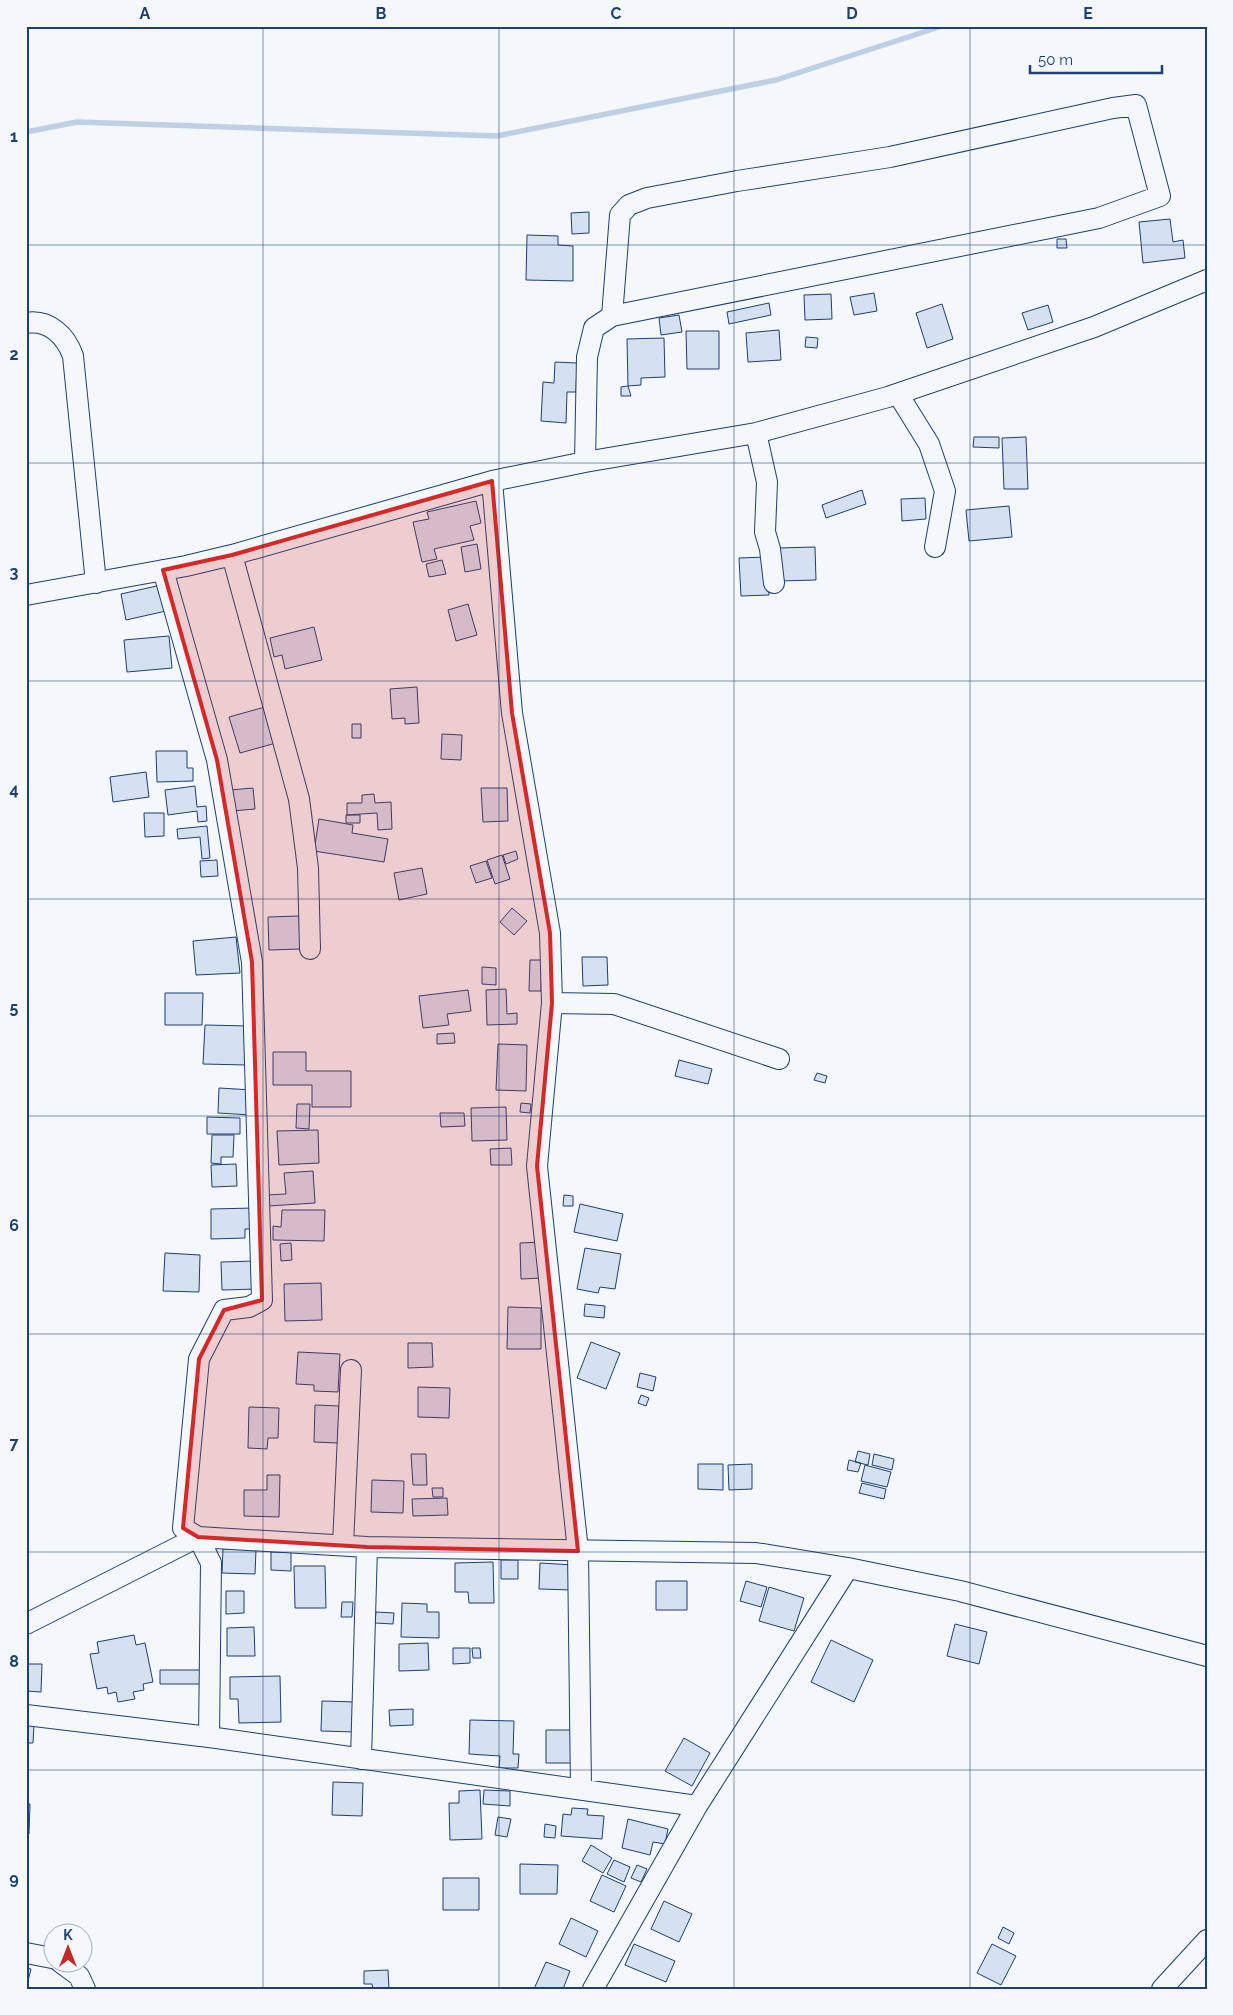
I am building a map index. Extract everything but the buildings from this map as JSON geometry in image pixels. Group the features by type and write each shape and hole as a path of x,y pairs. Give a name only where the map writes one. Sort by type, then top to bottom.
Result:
{"street":[{"path":"585,462 587,357 594,328 612,316 1099,218 1160,196 1136,106 1103,110 890,157 647,198 630,205 620,215 612,316"},
{"path":"26,595 232,556 492,481 585,462 756,433 898,394 1094,327 1207,280"},
{"path":"26,323 42,324 56,331 64,338 73,356 96,583"},
{"path":"898,394 929,444 945,491 935,548"},
{"path":"756,433 767,482 765,532 770,549 774,583"},
{"path":"492,481 512,713 550,933 552,1003 537,1166 578,1551 581,1789"},
{"path":"232,556 299,799 308,868 310,949"},
{"path":"163,570 217,760 252,962 262,1300 249,1306 224,1310 199,1359 184,1528 198,1538 212,1563 209,1737"},
{"path":"552,1003 614,1004 779,1059"},
{"path":"343,1545 351,1370"},
{"path":"26,1624 198,1538 367,1547 756,1553 848,1568 960,1592 1207,1656"},
{"path":"361,1759 367,1547"},
{"path":"593,1989 697,1806 848,1568"},
{"path":"26,1715 209,1737 697,1806"},
{"path":"1162,1989 1207,1940"},
{"path":"26,1953 42,1956"},
{"path":"74,1972 79,1976 85,1989"}],"highlighted area":[{"path":"492,481 512,713 550,933 552,1003 537,1166 578,1551 367,1547 198,1537 183,1528 199,1359 224,1310 262,1300 262,1250 252,962 217,760 163,570 232,555"}],"waterway":[{"path":"26,132 77,122 497,136 776,80 942,26"}]}
